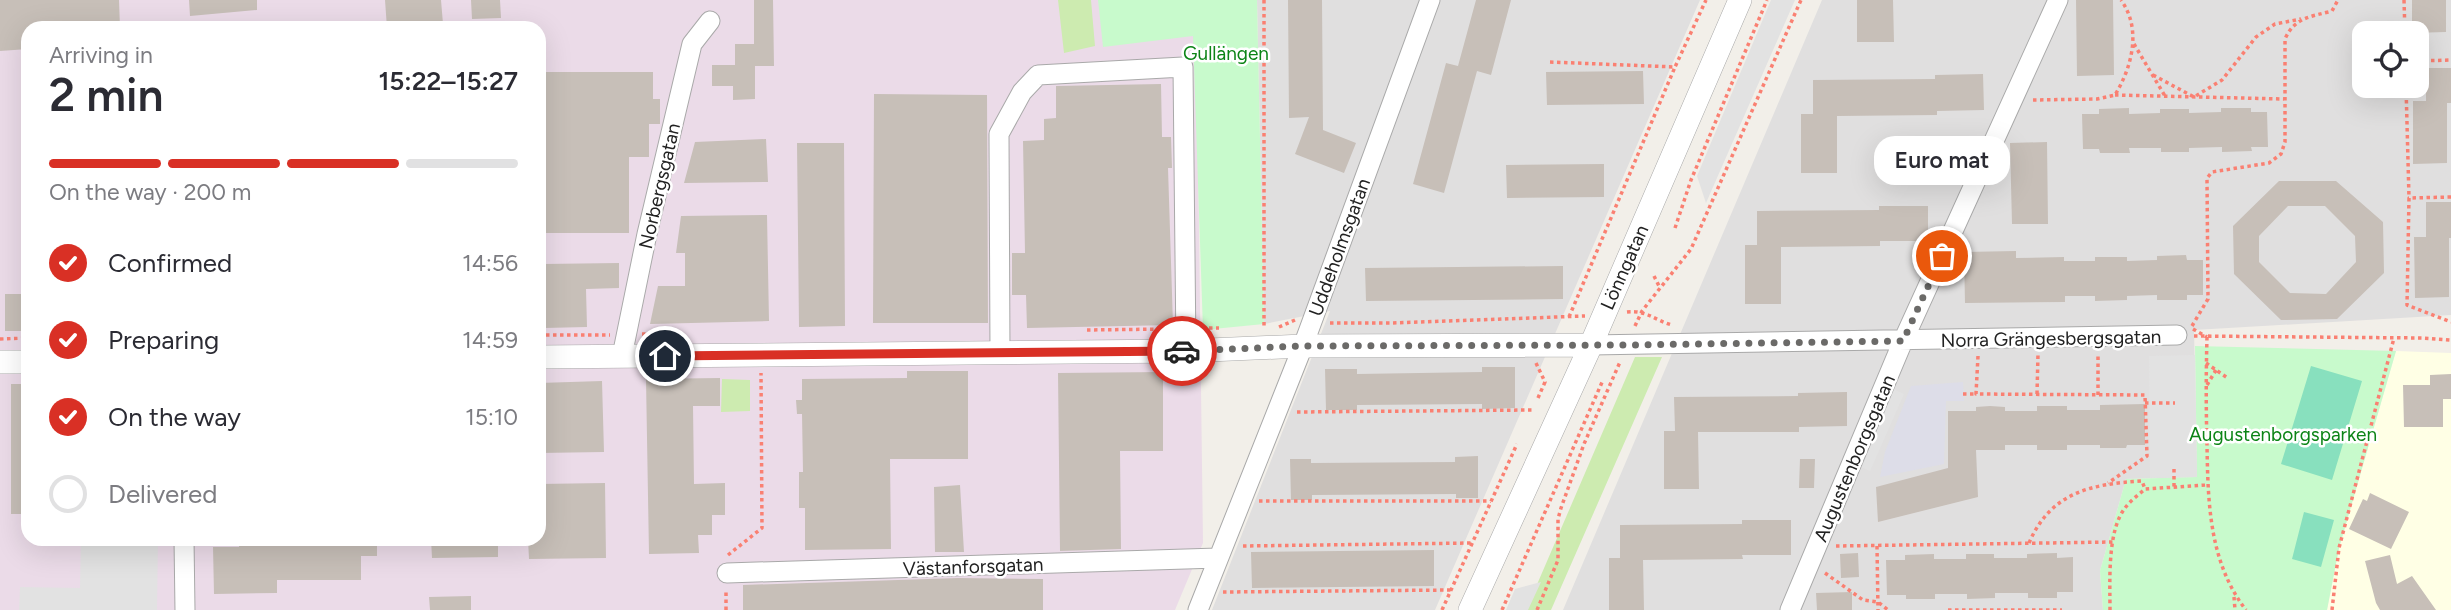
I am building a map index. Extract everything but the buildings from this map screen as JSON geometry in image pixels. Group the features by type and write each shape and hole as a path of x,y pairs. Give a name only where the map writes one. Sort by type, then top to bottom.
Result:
{"street":[{"name":"Uddeholmsgatan","path":"1198,610 1313,320 1430,0"},
{"name":"Lönngatan","path":"1470,610 1591,345 1602,314 1740,0"},
{"name":"Augustenborgsgatan","path":"1790,610 1903,341 2058,0"},
{"name":"Norbergsgatan","path":"624,345 692,44 710,21"},
{"path":"1000,353 999,134 1022,93 1038,75 1183,67 1187,340"},
{"name":"Norra Grängesbergsgatan","path":"546,356 624,345 761,355 1000,353 1187,340 1303,346 1627,345 2098,337 2184,332"},
{"path":"0,362 21,362"},
{"path":"184,546 185,610"},
{"name":"Västanforsgatan","path":"727,576 1218,558"}],"path":[{"path":"1264,0 1264,327 1280,327 1292,321 1313,320 1337,324 1391,324 1569,317 1642,311"},
{"path":"1569,317 1706,0"},
{"path":"1675,228 1691,180 1768,0"},
{"path":"1537,610 1558,560 1558,519 1584,444 1642,311 1690,249 1801,0"},
{"path":"2121,0 2127,8 2134,44 2165,96"},
{"path":"2194,97 2222,80 2256,37 2275,24 2332,11 2338,0"},
{"path":"2404,0 2405,21"},
{"path":"2184,332 2208,299 2207,178 2213,172 2269,163 2281,154 2285,142 2285,39 2291,25 2304,19"},
{"path":"2115,95 2124,80 2134,44"},
{"path":"2429,61 2451,60"},
{"path":"1550,62 1675,67"},
{"path":"2152,75 2194,97"},
{"path":"2031,100 2097,99 2115,95 2285,99"},
{"path":"2406,98 2409,198 2407,305 2451,322"},
{"path":"2409,198 2451,197"},
{"path":"1654,276 1659,286"},
{"path":"1078,330 1187,340 1223,328"},
{"path":"546,336 624,345 673,334"},
{"path":"2098,337 2098,395"},
{"path":"2246,610 2234,594 2219,561 2210,519 2207,485 2207,337 2451,340"},
{"path":"0,339 21,338"},
{"path":"2037,394 2038,338"},
{"path":"2332,610 2339,548 2393,338"},
{"path":"1976,394 1979,339"},
{"path":"726,610 728,555 762,528 761,355"},
{"path":"2206,363 2229,379"},
{"path":"2206,387 2216,370"},
{"path":"1502,610 1603,380"},
{"path":"1964,394 2145,395 2147,456 2108,483"},
{"path":"2145,403 2175,403"},
{"path":"1291,412 1532,410"},
{"path":"1442,610 1517,444"},
{"path":"2174,469 2174,487"},
{"path":"2029,543 2047,513 2082,490 2108,483 2142,481 2145,489"},
{"path":"2110,610 2110,570 2115,530 2124,509 2145,489 2207,485"},
{"path":"1257,501 1491,501"},
{"path":"1814,554 1877,545 2114,542"},
{"path":"1239,546 1472,543"},
{"path":"1877,545 1878,610"},
{"path":"1814,554 1863,600 1878,602 1888,610"},
{"path":"1221,592 1451,590"},
{"path":"2234,594 2235,610"},
{"path":"1948,610 2062,610"}],"shaded area":[{"path":"0,0 1196,0 1203,543 1175,610 0,610"},
{"path":"1257,0 1700,0 1435,610 1212,610 1330,311 1264,324"},
{"path":"1771,0 1795,0 1706,203 1697,176"},
{"path":"1822,0 2451,0 2451,315 2194,330 2197,477 2126,479 2100,571 2103,610 1563,610"},
{"path":"2396,351 2451,353 2451,610 2327,610 2339,548"},
{"path":"2195,355 2197,477 2150,478 2149,356"},
{"path":"1963,382 1964,401 1946,401 1944,464 1880,477 1885,452 1911,386"},
{"path":"1893,389 1904,394 1870,471 1859,466"},
{"path":"81,546 158,546 157,610 19,610 20,587 80,588"},
{"path":"1541,582 1528,610 1506,610 1515,589"}],"green space":[{"path":"1058,0 1091,0 1095,46 1064,53"},
{"name":"Gullängen","path":"1098,0 1257,0 1264,324 1203,330 1193,36 1103,47"},
{"name":"Augustenborgsparken","path":"2195,346 2396,351 2339,548 2327,610 2103,610 2100,571 2126,479 2197,477"},
{"path":"1635,357 1662,357 1551,610 1526,610"},
{"path":"2311,366 2362,381 2332,480 2281,464"},
{"path":"722,379 750,380 750,411 721,412"},
{"path":"2304,512 2334,520 2321,567 2292,559"}],"way so far":[{"path":"1182,351 1303,346 1903,341 1942,256"}],"place":[{"name":"Euro mat","path":"1942,256"}],"route":[{"path":"665,356 1182,351"}]}
